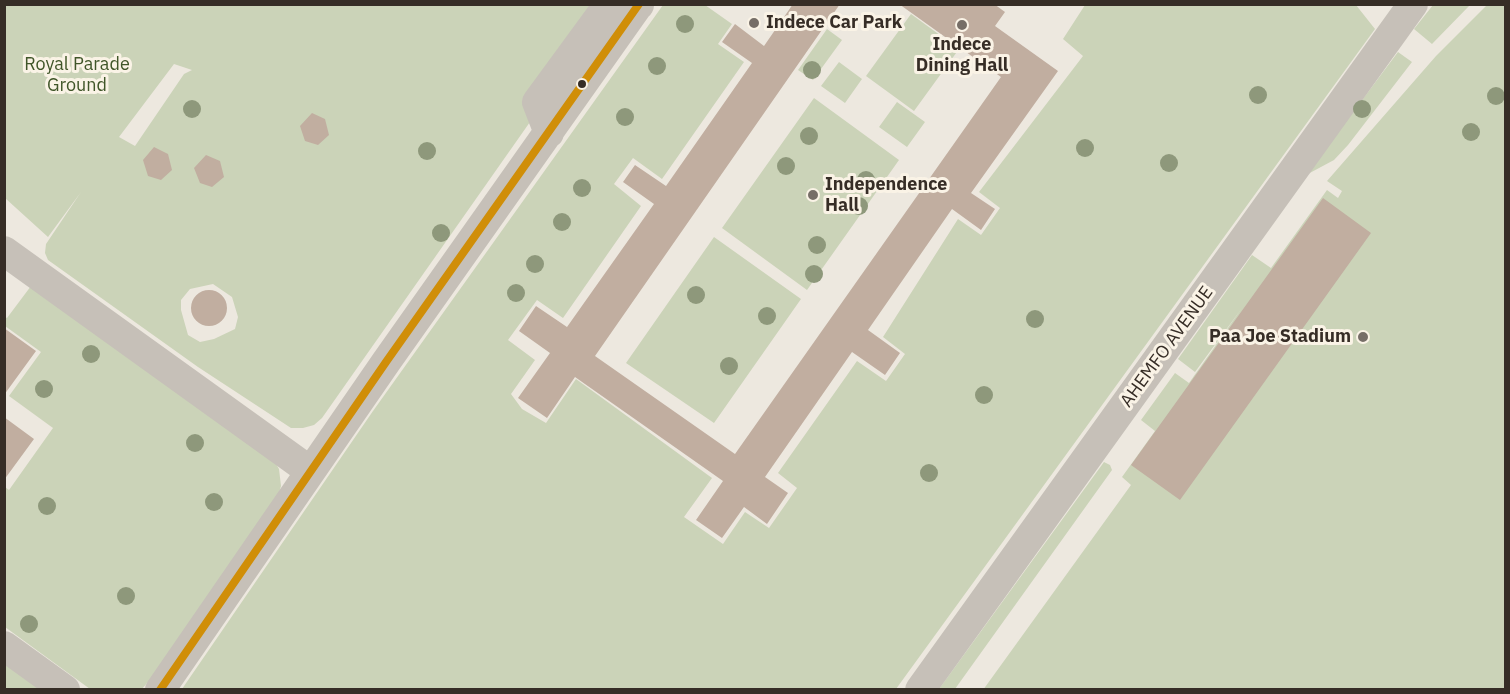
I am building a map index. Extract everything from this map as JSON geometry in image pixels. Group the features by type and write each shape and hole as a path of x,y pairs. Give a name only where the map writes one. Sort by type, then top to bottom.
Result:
{"street":[{"path":"160,690 310,471 639,4"},
{"name":"AHEMFO AVENUE","path":"920,690 1413,4"},
{"path":"4,251 310,471"},
{"path":"4,646 64,690"}],"green space":[{"name":"Royal Parade Ground","path":"4,5 603,5 563,75 322,418 314,425 291,428 198,367 48,260 45,253 46,244 81,192 48,237 5,198","holes":["174,64 192,70 184,74 135,146 119,137","213,284 232,297 238,317 235,329 214,339 200,342 188,335 181,310 181,300 190,289"]},
{"path":"663,5 705,5 732,24 718,44 744,62 662,179 633,158 614,184 641,206 563,318 537,300 508,340 535,360 511,394 522,409 546,423 576,379 712,478 684,517 723,544 745,512 769,528 797,488 778,473 857,361 886,381 905,354 883,337 958,219 981,235 1000,208 979,192 1083,56 1063,39 1085,5 1356,5 1375,29 896,689 182,689 373,411"},
{"path":"1433,5 1470,5 1432,44 1414,29"},
{"name":"Paa Joe Stadium","path":"1487,5 1505,5 1505,689 983,690 1131,485 1122,477 1155,431 1141,420 1175,373 1189,383 1242,308 1195,372 1178,359 1252,255 1271,268 1327,190 1338,198 1342,191 1327,181 1436,56"},
{"path":"911,14 959,49 914,111 866,76"},
{"path":"827,29 842,40 813,80 798,70"},
{"path":"1398,52 1412,62 1334,160 1306,175"},
{"path":"839,62 862,79 845,103 821,86"},
{"path":"814,98 899,160 807,290 722,228"},
{"path":"897,102 925,122 907,147 879,127"},
{"path":"714,237 801,299 714,423 626,363"},
{"path":"31,286 275,462 279,469 281,486 278,497 142,689 90,689 5,627 5,487 9,490 53,428 9,396 41,352 5,326 5,317 7,318"},
{"path":"1104,462 1110,465 1112,470 955,689 939,689"},
{"path":"5,659 48,689 5,689"}],"building":[{"path":"793,4 840,4 595,356 735,454 1001,77 899,4 994,4 1005,12 995,26 1058,71 971,193 995,209 981,230 952,209 868,330 900,353 885,375 852,352 765,477 788,493 767,524 744,507 722,538 696,520 723,481 575,377 547,418 518,398 550,353 519,331 536,306 567,327 654,204 623,182 635,165 666,186 752,63 722,42 735,24 764,46"},
{"path":"312,113 325,119 329,135 318,145 305,141 300,126"},
{"path":"154,147 168,154 172,170 161,180 148,176 143,160"},
{"path":"206,155 220,161 224,177 212,187 200,183 194,168"},
{"path":"1323,198 1371,233 1180,500 1131,465"},
{"path":"209,290 222,295 227,308 222,321 209,326 196,321 191,308 196,295"},
{"path":"4,328 36,351 4,395"},
{"path":"4,417 34,439 4,480"}],"transit line":[{"path":"160,690 386,362 639,4"}],"place":[{"name":"Indece Car Park","path":"754,23"},
{"name":"Indece Dining Hall","path":"962,25"},
{"name":"Independence Hall","path":"813,195"},
{"name":"Paa Joe Stadium","path":"1363,337"}]}
